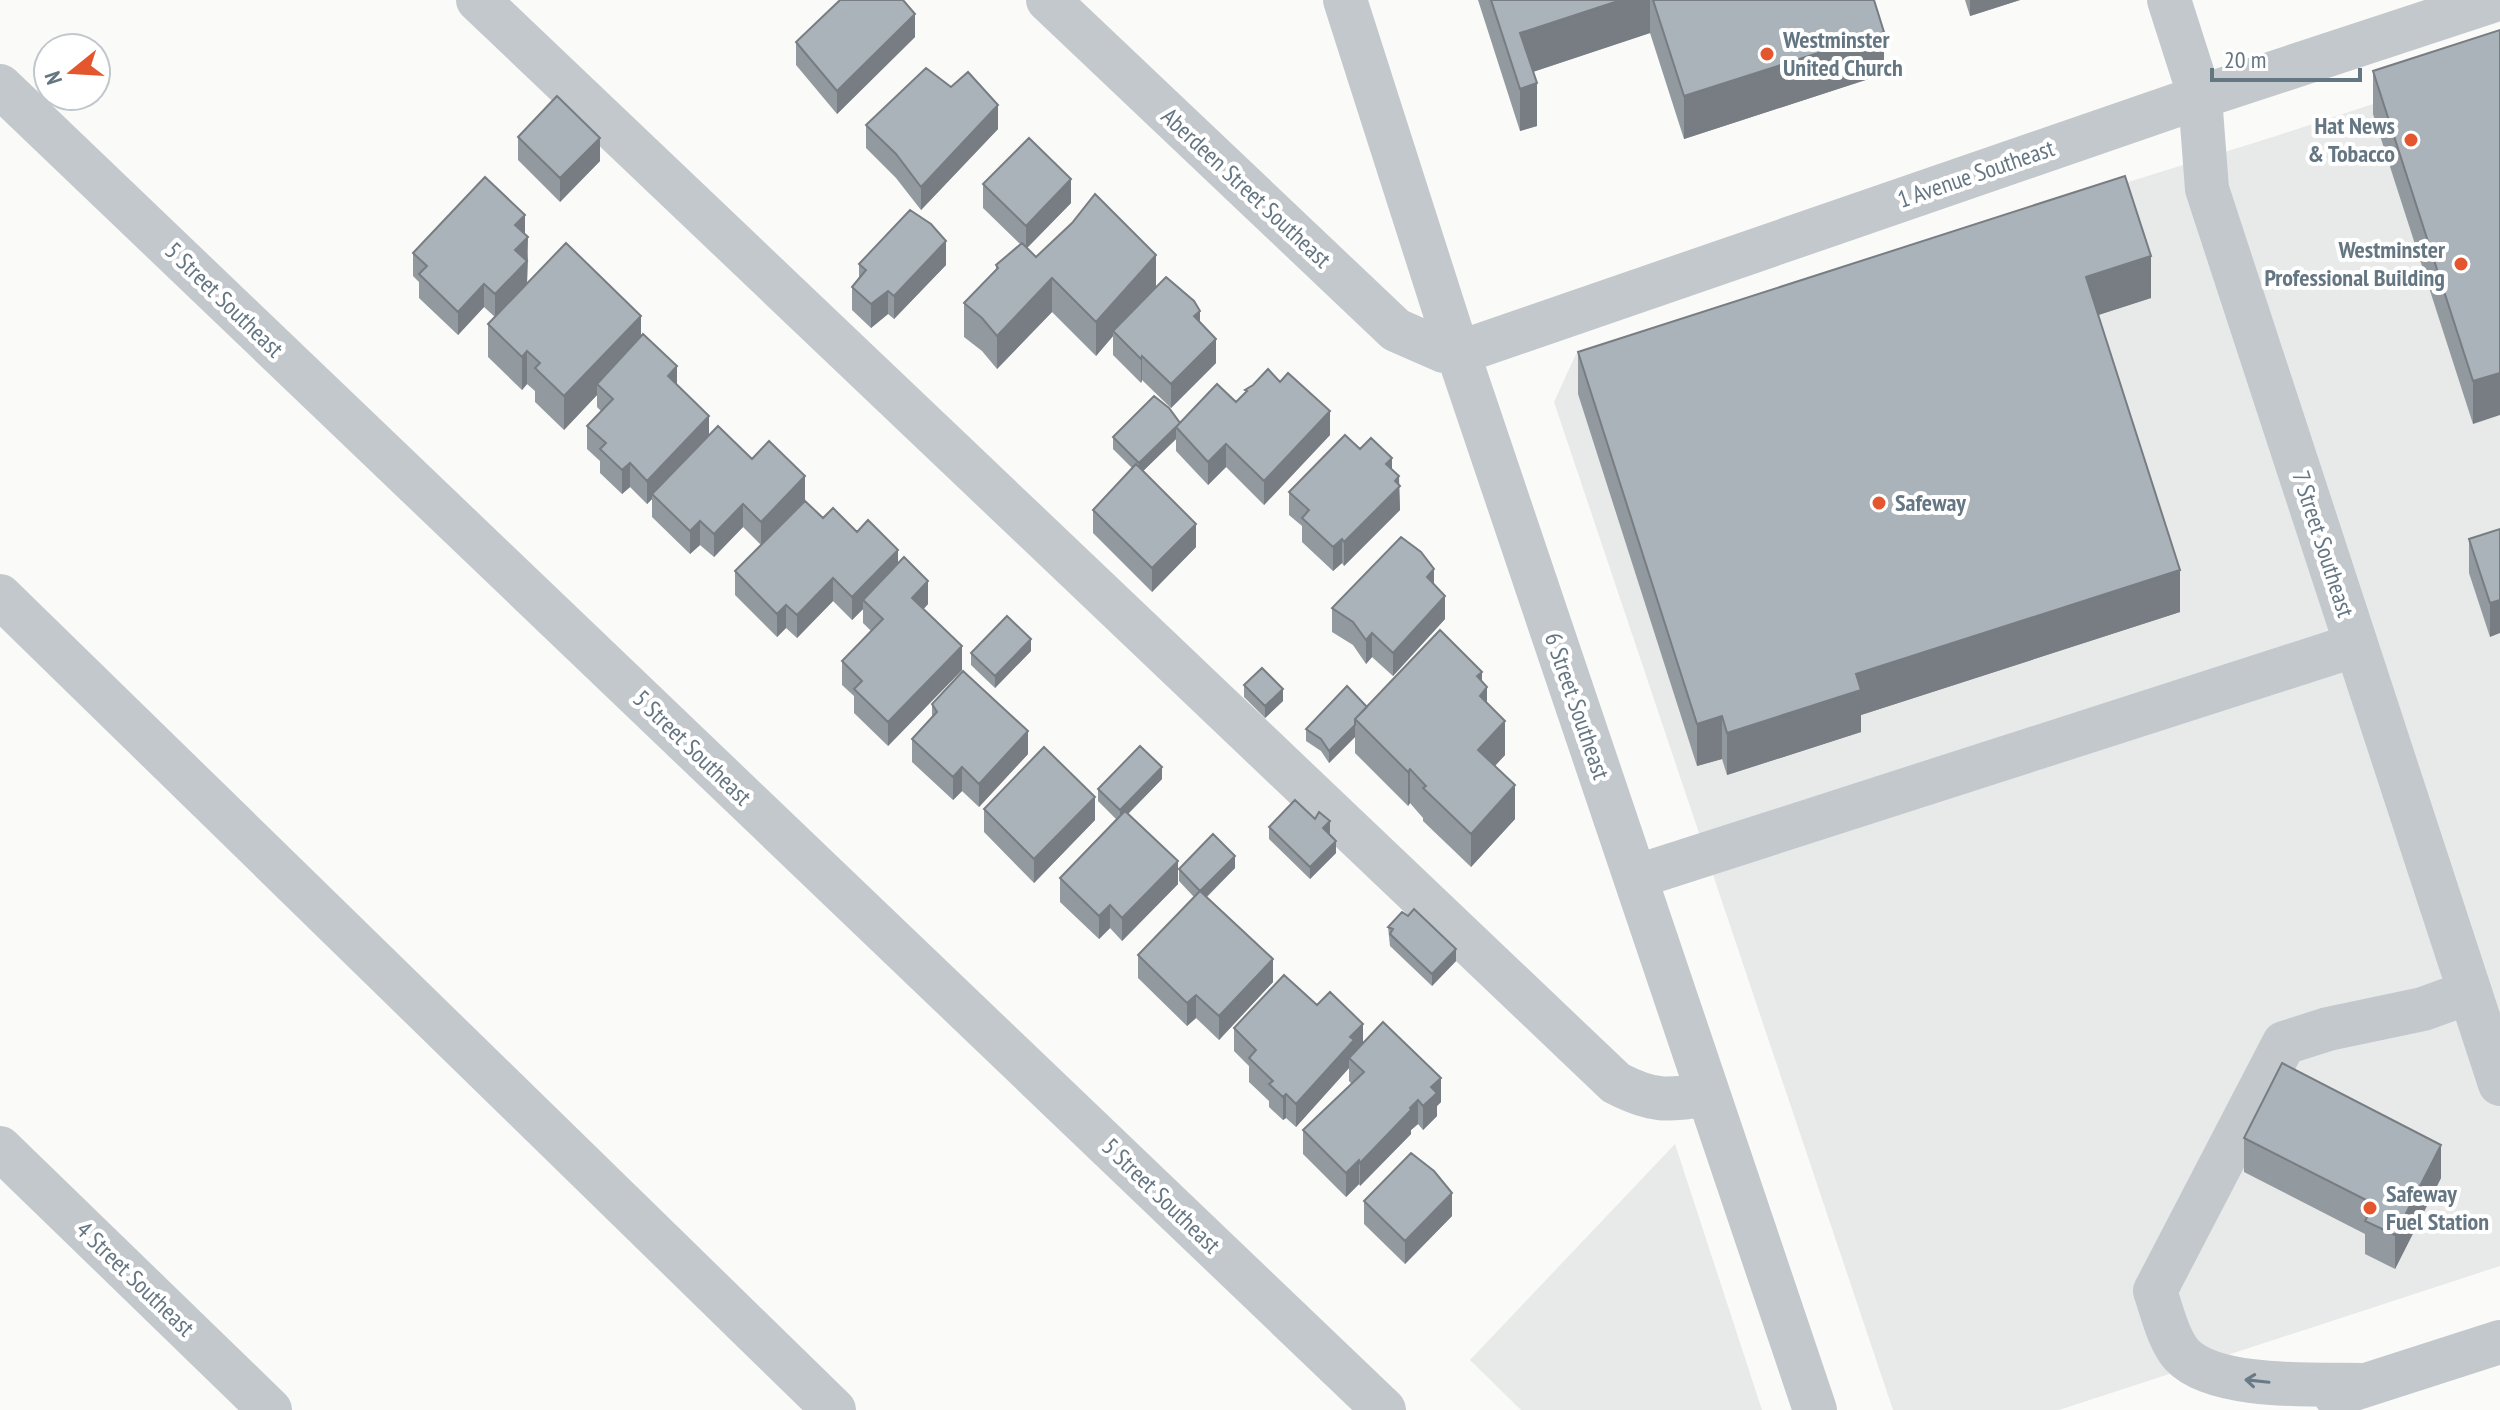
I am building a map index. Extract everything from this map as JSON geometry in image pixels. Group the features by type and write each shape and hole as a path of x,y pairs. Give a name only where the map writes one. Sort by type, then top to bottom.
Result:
{"street":[{"path":"478,0 1616,1083 1639,1095 1661,1100 1707,1094"},
{"name":"Aberdeen Street Southeast","path":"1048,0 1396,330 1444,351 1458,353"},
{"name":"6 Street Southeast","path":"1345,0 1458,353 1815,1410"},
{"name":"7 Street Southeast","path":"2169,0 2200,97 2207,189 2500,1084"},
{"name":"1 Avenue Southeast","path":"1458,353 2200,97 2495,0"},
{"name":"5 Street Southeast","path":"0,86 1384,1410"},
{"path":"0,596 834,1410"},
{"path":"1635,877 2356,645"},
{"path":"2363,1385 2252,1382 2203,1369 2182,1355 2172,1338 2155,1291 2284,1043 2328,1029 2423,1009 2470,992"},
{"name":"4 Street Southeast","path":"0,1148 270,1410"},
{"path":"2289,1410 2500,1342"}],"shaded area":[{"path":"2500,62 2500,1266 2059,1410 1893,1410 1554,402 1576,354 2276,136"},
{"path":"1675,1144 1762,1410 1521,1410 1470,1360"}],"building":[{"path":"840,0 903,0 915,14 837,91 796,42"},
{"path":"1491,0 1621,0 1520,33 1537,83 1520,89"},
{"path":"1653,0 1874,0 1884,32 1684,96"},
{"name":"Westminster Professional Building","path":"2500,30 2500,373 2473,381 2373,71"},
{"path":"926,68 951,87 968,72 998,105 921,187 896,154 866,125"},
{"path":"557,96 600,138 560,178 518,137"},
{"path":"1029,138 1071,179 1026,226 983,184"},
{"name":"Safeway","path":"2125,176 2151,256 2086,277 2180,570 1856,674 1861,690 1727,733 1722,716 1697,724 1578,352"},
{"path":"485,177 525,215 515,225 528,237 515,250 527,261 495,294 484,284 458,312 419,274 427,266 413,253"},
{"path":"1095,194 1156,255 1096,322 1052,278 997,336 964,303 998,268 996,265 1022,243 1036,257 1072,223"},
{"path":"910,210 931,224 946,241 894,296 888,291 871,304 852,287 866,270 859,264"},
{"path":"566,243 641,316 564,396 535,368 540,363 527,351 522,357 488,324"},
{"path":"1166,277 1194,301 1200,311 1194,316 1216,339 1171,384 1113,331"},
{"path":"643,334 677,366 668,376 709,416 647,481 630,463 622,470 600,449 606,443 587,426 613,399 597,384"},
{"path":"1268,369 1280,382 1288,373 1330,411 1264,481 1226,444 1208,462 1176,427 1217,384 1236,402"},
{"path":"1154,396 1169,408 1180,423 1139,463 1113,437"},
{"path":"718,426 752,459 769,441 805,476 761,522 743,504 714,534 700,521 690,531 652,494"},
{"path":"1345,435 1360,449 1371,438 1392,458 1386,464 1399,476 1395,481 1400,486 1344,542 1342,539 1333,547 1302,518 1309,510 1289,492"},
{"path":"1136,464 1196,524 1152,568 1093,510"},
{"path":"805,501 823,518 833,508 857,532 868,520 898,550 852,597 833,578 797,615 786,605 777,614 735,571"},
{"path":"2500,529 2500,600 2490,603 2469,539"},
{"path":"1401,537 1421,552 1434,569 1427,577 1445,596 1393,653 1372,633 1366,640 1353,622 1332,608"},
{"path":"904,557 928,581 912,598 962,646 888,722 854,689 862,681 842,661 883,619 863,600"},
{"path":"1007,616 1031,639 995,676 971,653"},
{"path":"1440,630 1482,672 1477,676 1487,687 1480,696 1505,721 1478,750 1515,785 1471,834 1423,788 1426,786 1410,769 1408,772 1355,719"},
{"path":"1262,668 1283,689 1265,706 1244,685"},
{"path":"963,671 1028,731 979,784 962,767 953,777 912,739 937,712 932,704"},
{"path":"1347,686 1367,707 1355,719 1355,725 1329,751 1321,739 1306,729"},
{"path":"1140,746 1162,767 1120,810 1098,789"},
{"path":"1044,747 1095,797 1034,859 984,809"},
{"path":"1295,800 1315,819 1319,812 1330,821 1323,828 1336,841 1310,867 1269,827"},
{"path":"1125,811 1178,861 1122,918 1110,905 1099,916 1060,878"},
{"path":"1213,834 1235,856 1200,891 1179,869"},
{"path":"1200,891 1273,959 1219,1016 1196,995 1187,1003 1138,955"},
{"path":"1414,909 1456,949 1432,974 1390,934 1393,929 1388,927 1402,912 1408,916"},
{"path":"1284,975 1317,1005 1330,992 1363,1024 1350,1037 1354,1040 1296,1104 1269,1084 1273,1081 1249,1058 1256,1050 1234,1028"},
{"path":"1383,1022 1441,1078 1431,1087 1437,1093 1423,1106 1418,1100 1360,1163 1359,1160 1346,1173 1303,1130 1364,1072 1349,1058"},
{"name":"Safeway Fuel Station","path":"2282,1063 2441,1145 2395,1235 2365,1221 2374,1204 2244,1138"},
{"path":"1411,1153 1434,1171 1452,1193 1405,1241 1364,1201"}],"place":[{"name":"Westminster United Church","path":"1767,54"},
{"name":"Hat News & Tobacco","path":"2411,140"},
{"name":"Westminster Professional Building","path":"2461,264"},
{"name":"Safeway","path":"1879,503"},
{"name":"Safeway Fuel Station","path":"2370,1208"}]}
